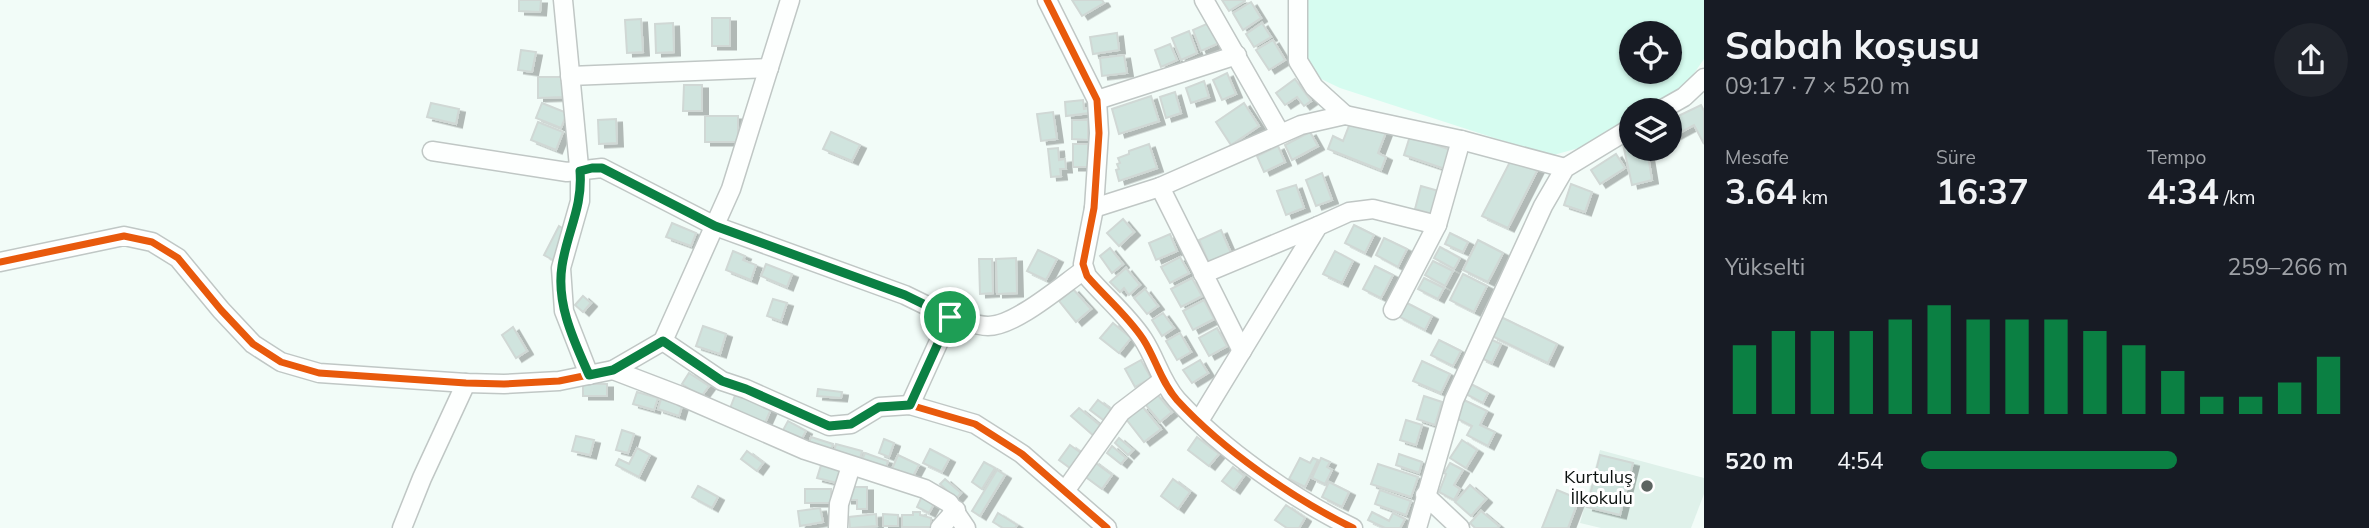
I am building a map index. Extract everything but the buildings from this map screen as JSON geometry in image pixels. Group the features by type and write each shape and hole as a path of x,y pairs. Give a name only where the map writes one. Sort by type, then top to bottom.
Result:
{"street":[{"path":"563,0 580,171 580,201 561,268 564,311 589,375"},
{"path":"0,262 124,236 145,240 166,248 178,258 253,344 281,362 318,373 504,384 559,381 613,370 663,341 731,189 790,0"},
{"path":"1047,0 1097,100 1100,133 1094,208 1084,256 1084,270 1139,334 1178,401 1223,443 1286,490 1353,528"},
{"path":"1204,0 1280,133"},
{"path":"1298,0 1298,61 1314,87 1345,115"},
{"path":"1097,100 1237,55"},
{"path":"570,76 769,68"},
{"path":"1682,98 1702,84"},
{"path":"1094,208 1160,187 1301,125 1345,115 1564,168"},
{"path":"1416,528 1454,400 1543,206 1564,168 1619,135"},
{"path":"1392,310 1437,225 1461,141"},
{"path":"432,150 567,172 602,168 715,226 905,295 950,317 979,325 1006,323 1084,270"},
{"path":"1160,187 1242,351"},
{"path":"1203,274 1349,212 1373,209 1437,225"},
{"path":"1199,421 1318,226"},
{"path":"910,405 950,317"},
{"path":"663,341 722,381 829,426 851,424 879,407 910,405 975,424 1022,454 1107,528"},
{"path":"613,370 806,450 925,489 949,503 966,528"},
{"path":"1065,491 1121,412 1164,380"},
{"path":"402,528 466,383"},
{"path":"838,528 841,493 851,466"},
{"path":"1425,495 1460,528"},
{"path":"940,528 956,510"}],"shaded area":[{"name":"Kurtuluş İlkokulu","path":"1600,450 1704,478 1704,494 1691,528 1601,528 1580,523"}],"green space":[{"path":"1307,0 1704,0 1704,59 1683,89 1671,98 1619,98 1619,129 1586,146 1550,156 1340,88 1317,77 1307,59"}],"cycle path":[{"path":"1047,0 1097,100 1099,133 1094,208 1083,264 1087,276 1137,331 1171,393 1195,419 1259,472 1353,528"},
{"path":"0,262 124,236 152,242 178,258 253,344 281,362 319,373 466,383 559,381 613,370 663,341 722,381 829,426 851,424 879,407 910,405 975,424 1022,454 1107,528"}],"place":[{"name":"Kurtuluş İlkokulu","path":"1647,486"}],"route":[{"path":"602,168 715,226 905,295 950,317 910,405 879,407 851,424 829,426 722,381 663,341 613,370 589,375 564,311 561,268 580,201 580,171 602,168"}]}
